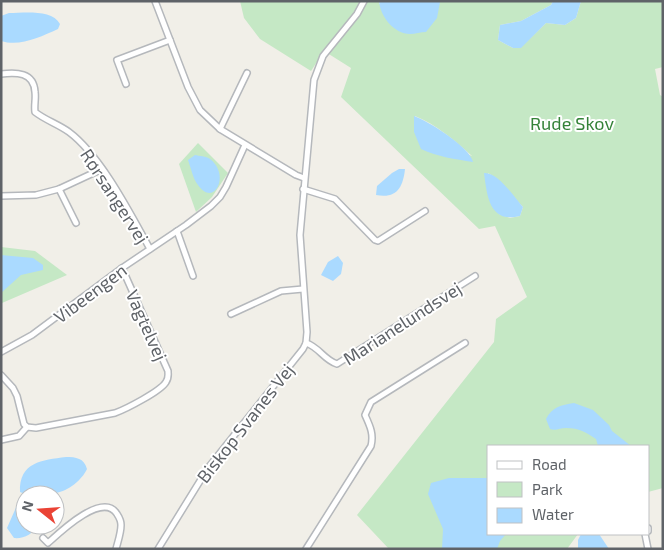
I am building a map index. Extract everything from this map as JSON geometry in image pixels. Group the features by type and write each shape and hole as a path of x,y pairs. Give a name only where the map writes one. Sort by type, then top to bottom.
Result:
{"street":[{"path":"155,1 200,110 220,129 304,178"},
{"path":"306,343 307,332 300,235 303,188 316,72 324,56 357,14 364,1"},
{"path":"126,84 116,60 170,40"},
{"name":"Rørsangervej","path":"1,74 16,72 29,78 34,86 35,112 69,132 84,146 102,168 150,249"},
{"path":"220,129 247,73"},
{"name":"Vibeengen","path":"1,352 32,335 122,268 200,214 220,197 245,145"},
{"path":"1,196 36,195 59,189 102,168"},
{"path":"303,188 335,198 378,241 425,211"},
{"path":"59,189 76,223"},
{"path":"176,231 193,276"},
{"name":"Vagtelvej","path":"1,440 19,436 27,427 36,428 115,413 164,386 167,381 168,371 122,268"},
{"name":"Marianelundsvej","path":"306,343 313,345 330,362 337,364 475,276"},
{"path":"230,314 281,291 303,289"},
{"name":"Biskop Svanes Vej","path":"158,549 208,468 306,343"},
{"path":"306,549 371,446 372,430 365,415 370,402 465,343"},
{"path":"1,375 13,388 17,396 22,420 27,427"},
{"path":"43,538 48,543 76,520 92,510 106,506 116,511 121,525 116,549"},
{"path":"646,535 648,549"}],"green space":[{"name":"Rude Skov","path":"240,1 379,1 379,4 439,1 553,1 551,5 521,21 500,25 498,40 513,48 521,47 546,23 565,25 576,18 581,1 663,1 663,67 655,69 660,95 663,97 663,488 649,492 649,445 487,445 487,535 577,535 567,549 389,549 357,515 494,342 496,319 527,297 495,226 479,229 341,97 351,68 324,51 311,71 260,39 244,18","holes":["415,116 438,128 472,156 414,132","488,173 496,178 523,207 520,216 510,218 499,214"]},
{"path":"198,143 228,173 212,197 196,212 179,164"},
{"path":"1,247 35,251 67,275 2,303 1,312"}],"water":[{"path":"379,1 440,2 437,18 426,32 410,34 393,28 385,18"},
{"path":"553,1 581,1 576,18 565,25 546,23 521,48 513,48 498,40 500,25 521,21 551,5"},
{"path":"9,13 44,14 56,19 60,24 58,29 44,35 23,42 8,43 1,41 1,16"},
{"path":"414,116 429,123 457,142 473,162 440,156 421,149 414,132"},
{"path":"195,155 210,159 219,173 218,187 210,193 204,191 193,177 188,160"},
{"path":"399,169 405,169 403,181 398,190 389,195 376,195 377,186"},
{"path":"484,173 495,176 523,207 520,216 502,216 496,212 489,198"},
{"path":"1,255 33,258 43,265 43,270 21,275 1,293"},
{"path":"338,256 343,263 341,274 333,281 321,275 328,262"},
{"path":"574,403 593,410 609,425 612,431 630,445 598,445 596,439 585,432 571,428 550,429 546,419 554,409"},
{"path":"73,457 84,462 87,469 82,477 65,490 65,485 21,485 23,474 28,469 41,461"},
{"path":"449,478 487,478 487,535 505,535 497,549 442,549 443,529 428,494 431,483"},
{"path":"15,510 15,535 28,535 14,538 7,528"},
{"path":"580,535 600,535 609,549 578,549 578,540"}]}
